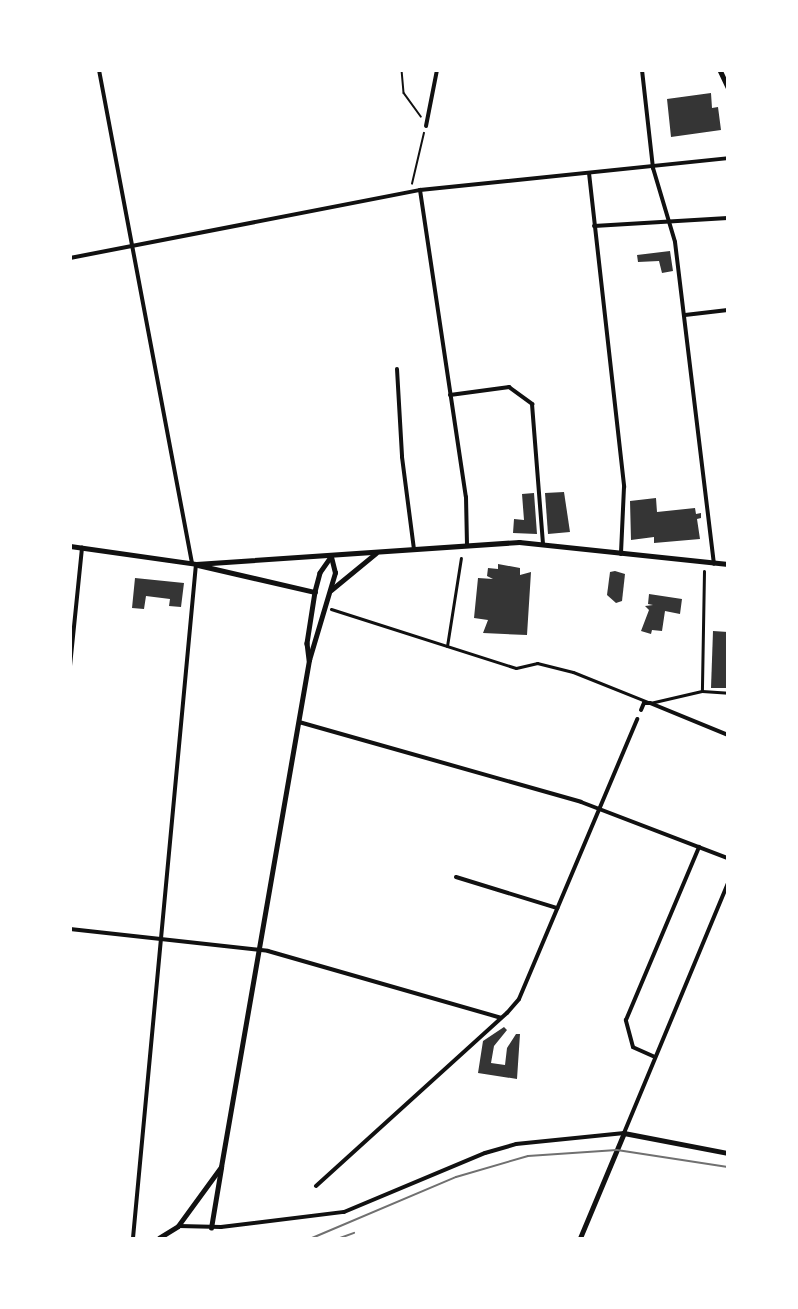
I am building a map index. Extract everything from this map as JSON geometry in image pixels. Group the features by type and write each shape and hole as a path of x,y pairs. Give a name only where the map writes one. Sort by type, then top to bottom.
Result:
{"main road":[{"path":"70,546 194,564 331,557 467,544 543,544 728,564"}],"street":[{"path":"99,70 194,564 189,669 133,1239"},
{"path":"426,123 437,70"},
{"path":"642,70 653,168 671,220 685,315 714,564"},
{"path":"720,70 728,87"},
{"path":"70,258 420,190 653,168 728,158"},
{"path":"589,173 624,487 621,554"},
{"path":"420,190 466,497 467,544"},
{"path":"594,226 728,218"},
{"path":"685,315 728,310"},
{"path":"397,369 402,457 414,550"},
{"path":"450,395 509,387 528,399 534,413 543,544"},
{"path":"70,666 82,547"},
{"path":"329,592 376,553"},
{"path":"211,1227 261,950 309,660 335,573 331,557"},
{"path":"309,660 307,643 315,592 320,573 331,557"},
{"path":"447,646 461,558"},
{"path":"194,564 315,592"},
{"path":"702,691 704,571"},
{"path":"331,609 516,668 537,663 573,672 728,735"},
{"path":"641,710 644,704 702,691 728,693"},
{"path":"316,1186 519,999 597,808 637,719"},
{"path":"299,722 597,808 728,858"},
{"path":"655,1057 633,1047 627,1020 699,847"},
{"path":"456,877 557,908"},
{"path":"579,1239 728,883"},
{"path":"70,929 261,950 501,1018"},
{"path":"178,1226 211,1227 345,1212 485,1153 516,1144 624,1133 728,1153"},
{"path":"159,1239 178,1226 221,1167"}],"path":[{"path":"402,70 400,80 409,104 426,123 412,184"}],"building":[{"path":"711,93 712,108 718,107 721,130 671,137 667,99"},
{"path":"670,251 673,271 662,273 659,261 638,262 637,255"},
{"path":"564,492 570,532 548,534 545,493"},
{"path":"534,493 537,534 513,533 514,519 524,520 522,494"},
{"path":"656,498 657,512 695,508 696,514 701,513 701,518 697,519 700,539 654,543 654,537 631,540 630,501"},
{"path":"498,564 520,568 520,575 531,572 527,635 483,633 488,620 474,618 478,578 493,579 487,576 488,568 498,569"},
{"path":"610,572 625,574 622,601 616,603 607,595"},
{"path":"135,578 184,583 181,607 169,606 170,599 146,596 144,609 132,608"},
{"path":"649,594 682,599 680,614 665,611 662,631 652,630 651,634 641,631 649,610 645,606 653,605 648,604"},
{"path":"713,631 728,632 728,688 711,688"},
{"path":"504,1027 507,1030 494,1046 491,1063 505,1065 507,1048 516,1034 520,1034 517,1079 478,1073 483,1041"}],"railway":[{"path":"312,1238 456,1177 528,1156 617,1150 728,1167"},
{"path":"340,1238 354,1233"}]}
